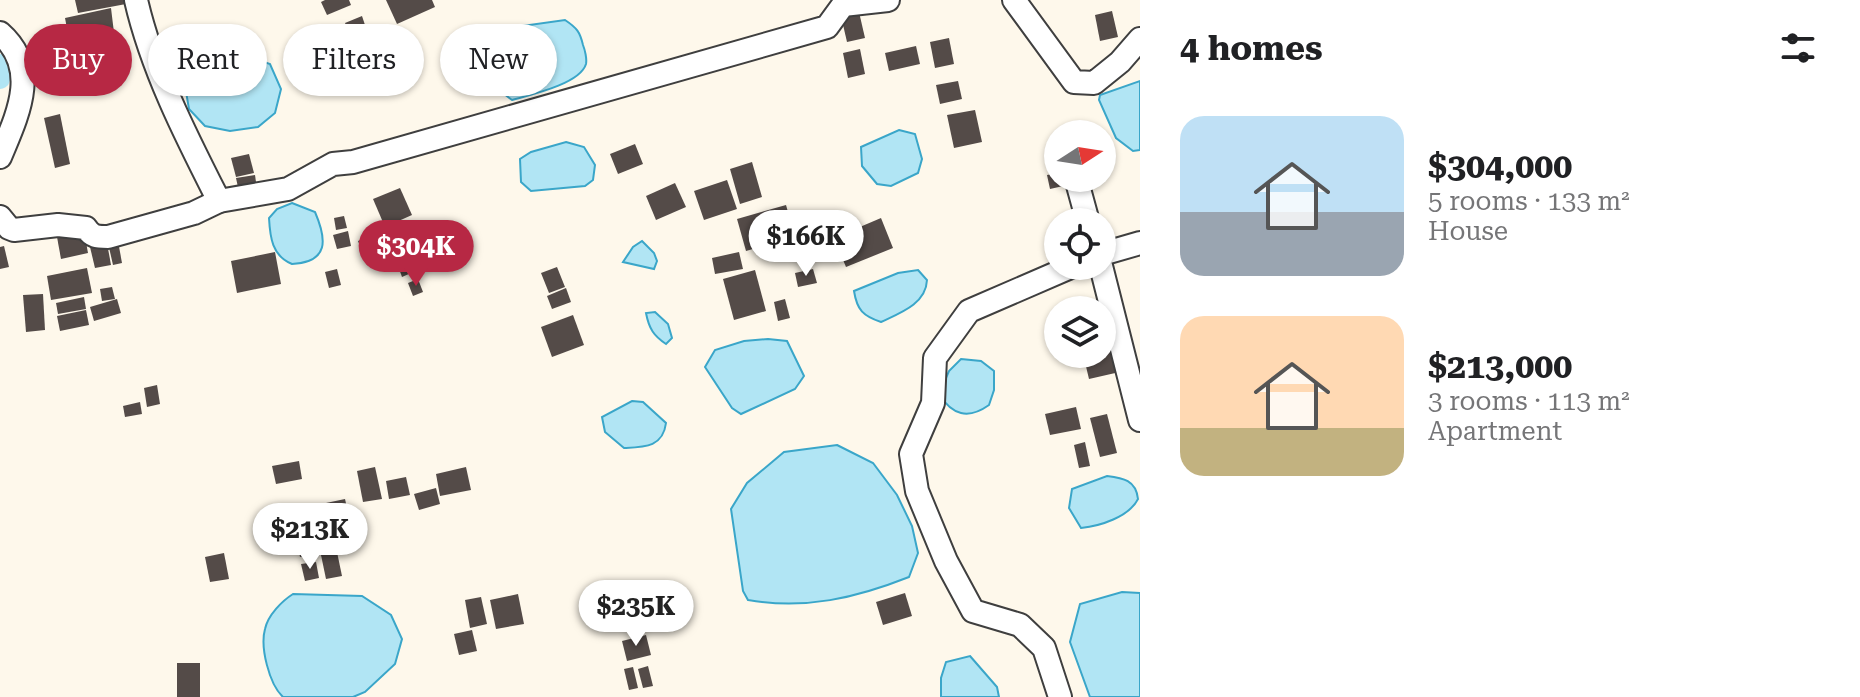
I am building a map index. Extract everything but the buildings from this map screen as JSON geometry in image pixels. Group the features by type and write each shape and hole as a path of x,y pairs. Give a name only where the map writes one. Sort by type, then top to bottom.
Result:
{"street":[{"path":"136,0 168,91 219,201"},
{"path":"0,217 14,230 71,225 86,228 97,237 108,237 194,213 219,201 288,189 333,164 353,162 827,27 843,5 888,0"},
{"path":"1014,0 1074,82 1094,83 1120,62 1140,39"},
{"path":"0,33 15,53 24,81 23,98 0,157"},
{"path":"1116,250 1140,243"},
{"path":"1044,279 969,311 935,358 933,403 911,454 917,491 946,561 973,611 1020,625 1044,648 1060,697"},
{"path":"1105,280 1140,420"}],"water":[{"path":"565,20 581,37 586,64 582,71 557,87 557,24 537,24"},
{"path":"267,63 281,89 275,113 258,127 230,131 205,126 189,109 187,96 267,96"},
{"path":"1140,81 1140,150 1133,151 1116,138 1116,120 1108,120 1099,100 1100,95"},
{"path":"899,130 915,134 922,159 918,173 891,186 877,184 862,166 861,147"},
{"path":"566,142 584,147 595,165 593,180 585,186 531,191 521,182 520,159 531,152"},
{"path":"292,203 315,212 323,240 319,254 313,259 292,264 276,251 271,239 269,218 277,209"},
{"path":"642,241 654,253 657,261 654,269 623,262 633,247"},
{"path":"918,270 927,280 926,288 911,307 881,322 865,315 859,308 854,291 898,273"},
{"path":"655,312 668,324 672,338 666,344 655,335 649,323 646,313"},
{"path":"744,341 787,341 804,376 795,389 741,414 732,408 705,367 715,350"},
{"path":"961,359 981,361 994,371 994,390 989,405 974,413 955,411 939,394 949,371"},
{"path":"632,401 643,402 666,423 661,437 652,444 624,448 605,432 602,417"},
{"path":"837,445 873,463 897,495 912,526 918,553 909,577 870,591 810,603 748,600 743,591 731,509 747,483 784,452"},
{"path":"1107,476 1132,484 1138,499 1121,516 1081,528 1069,508 1072,489"},
{"path":"1122,592 1140,593 1140,697 1090,697 1070,642 1080,604"},
{"path":"293,594 362,596 391,615 402,639 395,664 365,692 353,697 283,697 270,675 264,637 272,614"},
{"path":"970,656 997,687 999,697 941,697 941,678 946,662"}],"waterway":[{"path":"0,64 0,79"}]}
